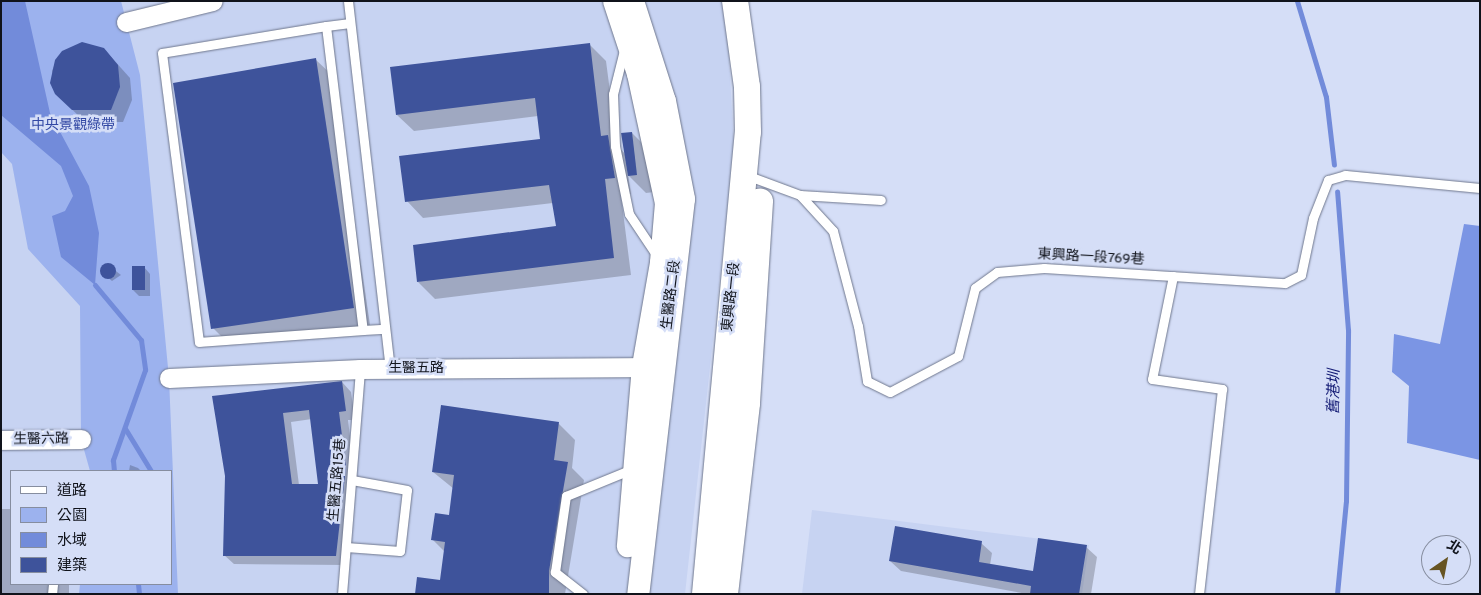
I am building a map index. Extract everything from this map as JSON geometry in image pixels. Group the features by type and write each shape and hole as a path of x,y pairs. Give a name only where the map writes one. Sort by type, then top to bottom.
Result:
{"main road":[{"name":"東興路一段","path":"725,594 747,403 753,177 747,87 735,1"},
{"name":"東興路一段","path":"705,594 762,96 750,1"}],"street":[{"path":"126,22 213,1"},
{"name":"生醫路二段","path":"614,1 627,40 663,175 661,263 638,594"},
{"name":"生醫路二段","path":"624,594 635,468 684,198 665,101 632,1"},
{"name":"生醫五路","path":"169,378 360,368 653,367"},
{"name":"生醫六路","path":"1,440 81,439"}],"lane":[{"path":"348,1 390,369"},
{"path":"350,23 162,53 199,342 385,330"},
{"path":"326,26 363,330"},
{"path":"627,40 613,94 615,146 628,214 661,263"},
{"name":"東興路一段769巷","path":"753,177 800,195 832,231 858,326 867,381 890,392 958,356 975,288 997,272 1044,268 1285,283 1301,275 1312,218 1328,180 1345,175 1480,188"},
{"path":"800,195 881,200"},
{"path":"1173,276 1152,378 1222,389 1198,594"},
{"name":"生醫五路15巷","path":"342,594 360,368"},
{"path":"583,594 555,572 566,496 635,468"},
{"path":"346,546 400,551 407,490 352,480"}],"shaded area":[{"path":"1,1 726,1 734,149 685,594 1,594"},
{"path":"1464,224 1480,226 1480,460 1407,443 1409,386 1392,372 1394,334 1440,344"},
{"path":"812,510 1089,545 1082,594 802,594"}],"green space":[{"name":"中央景觀綠帶","path":"1,1 121,1 140,75 169,378 178,594 79,594 80,585 172,585 172,470 90,470 81,439 80,306 28,249 12,164 1,152"}],"water":[{"path":"1,1 25,1 50,113 89,186 99,233 95,285 61,257 52,216 65,211 73,196 61,166 1,115"}],"building":[{"path":"82,42 104,48 118,65 120,87 111,110 72,110 55,94 50,83 55,60 62,51"},
{"path":"590,43 601,136 608,135 615,178 605,179 614,258 417,282 413,245 556,226 549,185 405,202 399,156 540,139 535,98 396,115 390,67"},
{"path":"316,58 354,308 211,329 173,83"},
{"path":"632,132 637,175 628,176 621,133"},
{"path":"105,263 111,263 116,268 114,277 105,279 100,274 100,268"},
{"path":"132,266 145,266 145,290 132,290"},
{"path":"342,381 346,411 339,412 346,467 336,556 223,556 225,476 212,396","holes":["309,410 318,484 292,484 283,413"]},
{"path":"441,405 559,422 554,460 568,462 549,571 549,594 415,594 417,577 440,580 445,542 431,540 435,513 449,515 454,475 432,472"},
{"path":"895,526 982,541 979,562 1033,571 1038,538 1087,545 1079,594 1030,594 1031,586 889,561"}],"waterway":[{"name":"舊港圳","path":"1297,1 1326,97 1334,165"},
{"name":"舊港圳","path":"1337,191 1348,330 1346,501 1337,594"},
{"path":"95,285 141,340 145,370 113,460 114,470"},
{"path":"126,430 150,470"},
{"path":"138,585 139,594"}]}
